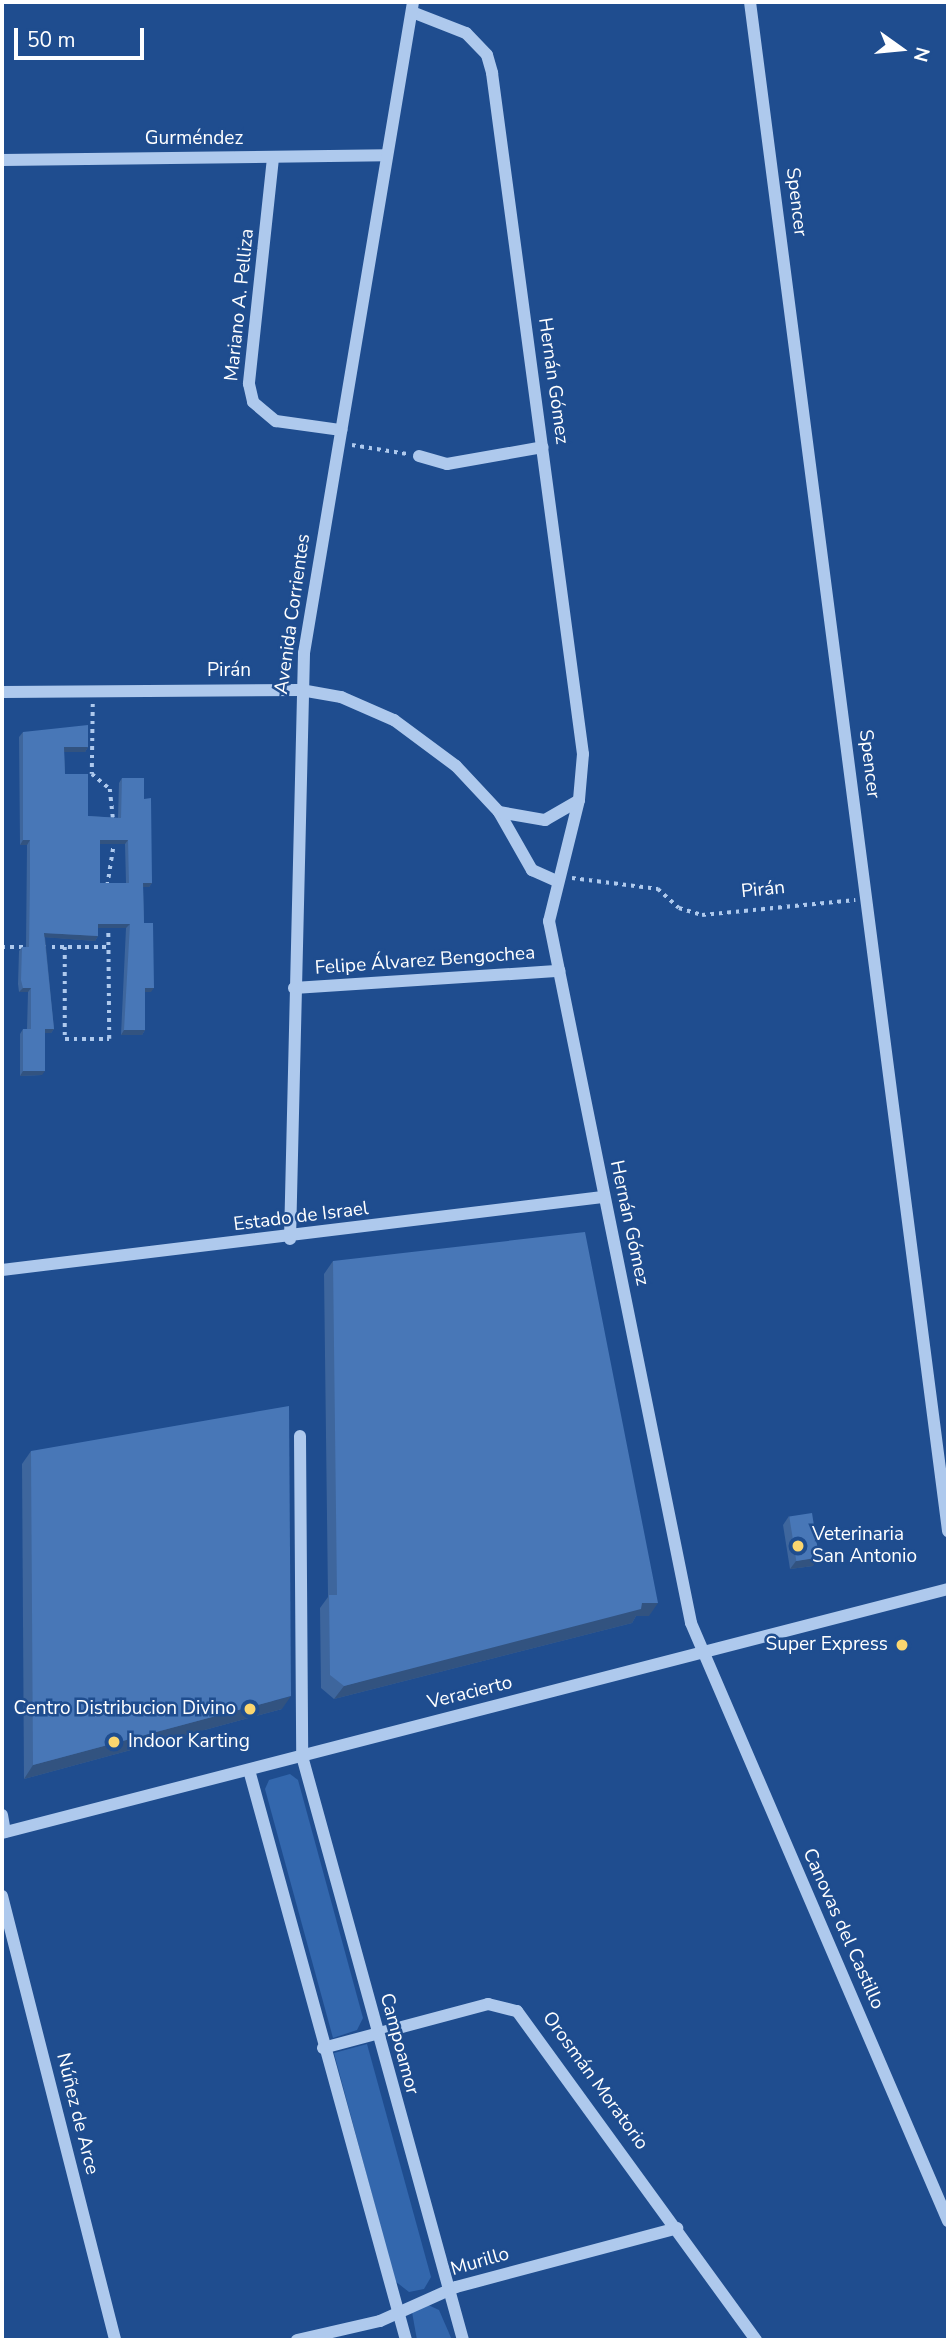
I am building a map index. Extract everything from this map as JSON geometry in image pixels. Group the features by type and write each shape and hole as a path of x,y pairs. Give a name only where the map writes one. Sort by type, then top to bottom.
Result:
{"street":[{"name":"Spencer","path":"750,2 948,1531"},
{"name":"Avenida Corrientes","path":"290,1239 301,690 412,7"},
{"name":"Hernán Gómez","path":"412,7 466,33 487,55 543,447 583,754 579,800 549,921 603,1197 702,1654"},
{"name":"Gurméndez","path":"2,160 387,155"},
{"name":"Mariano A. Pelliza","path":"273,158 249,384 253,402 276,421 340,437"},
{"path":"419,456 447,464 543,447"},
{"name":"Pirán","path":"2,692 301,690 341,697 394,720 456,766 499,812 532,870 557,881"},
{"path":"499,812 545,820 579,800"},
{"name":"Felipe Álvarez Bengochea","path":"294,988 559,971"},
{"name":"Estado de Israel","path":"2,1270 290,1239 603,1197"},
{"name":"Campoamor","path":"300,1436 302,1756 445,2292 463,2340"},
{"name":"Veracierto","path":"4,1833 948,1589"},
{"name":"Canovas del Castillo","path":"702,1654 948,2221"},
{"path":"248,1770 395,2313 406,2340"},
{"path":"2,1815 4,1833"},
{"name":"Núñez de Arce","path":"2,1896 115,2340"},
{"name":"Orosmán Moratorio","path":"323,2048 488,2004 517,2011 756,2340"},
{"name":"Murillo","path":"297,2340 395,2313 445,2292 677,2228"}],"path":[{"path":"340,437 419,456"},
{"path":"94,691 92,774 110,789 113,822"},
{"path":"107,895 114,835"},
{"name":"Pirán","path":"557,881 658,890 679,908 702,915 867,899"},
{"path":"65,947 65,1039 109,1039 107,921"},
{"path":"2,947 108,947"}],"shaded area":[{"path":"290,1774 298,1780 363,2018 357,2030 333,2038 265,1789 269,1780"},
{"path":"367,2044 431,2277 424,2289 409,2292 395,2281 334,2053"},
{"path":"426,2304 439,2310 452,2340 417,2340 412,2312"}],"building":[{"path":"88,725 88,747 64,747 65,774 88,774 88,816 121,818 122,778 144,778 144,799 151,798 152,883 143,883 144,923 153,923 154,988 145,988 145,1030 124,1030 130,924 98,924 98,936 44,933 54,1029 45,1029 45,1071 23,1071 23,1029 31,1029 31,988 23,988 21,980 22,947 29,947 30,882 30,840 23,840 23,732","holes":["100,840 128,840 129,883 100,883"]},
{"path":"585,1232 658,1603 642,1603 641,1609 344,1686 330,1675 329,1595 337,1595 333,1261"},
{"path":"289,1406 291,1696 33,1765 31,1451"},
{"path":"812,1513 819,1557 796,1561 789,1517"}],"place":[{"name":"Veterinaria San Antonio","path":"798,1546"},
{"name":"Super Express","path":"902,1645"},
{"name":"Centro Distribucion Divino","path":"250,1709"},
{"name":"Indoor Karting","path":"114,1742"}]}
